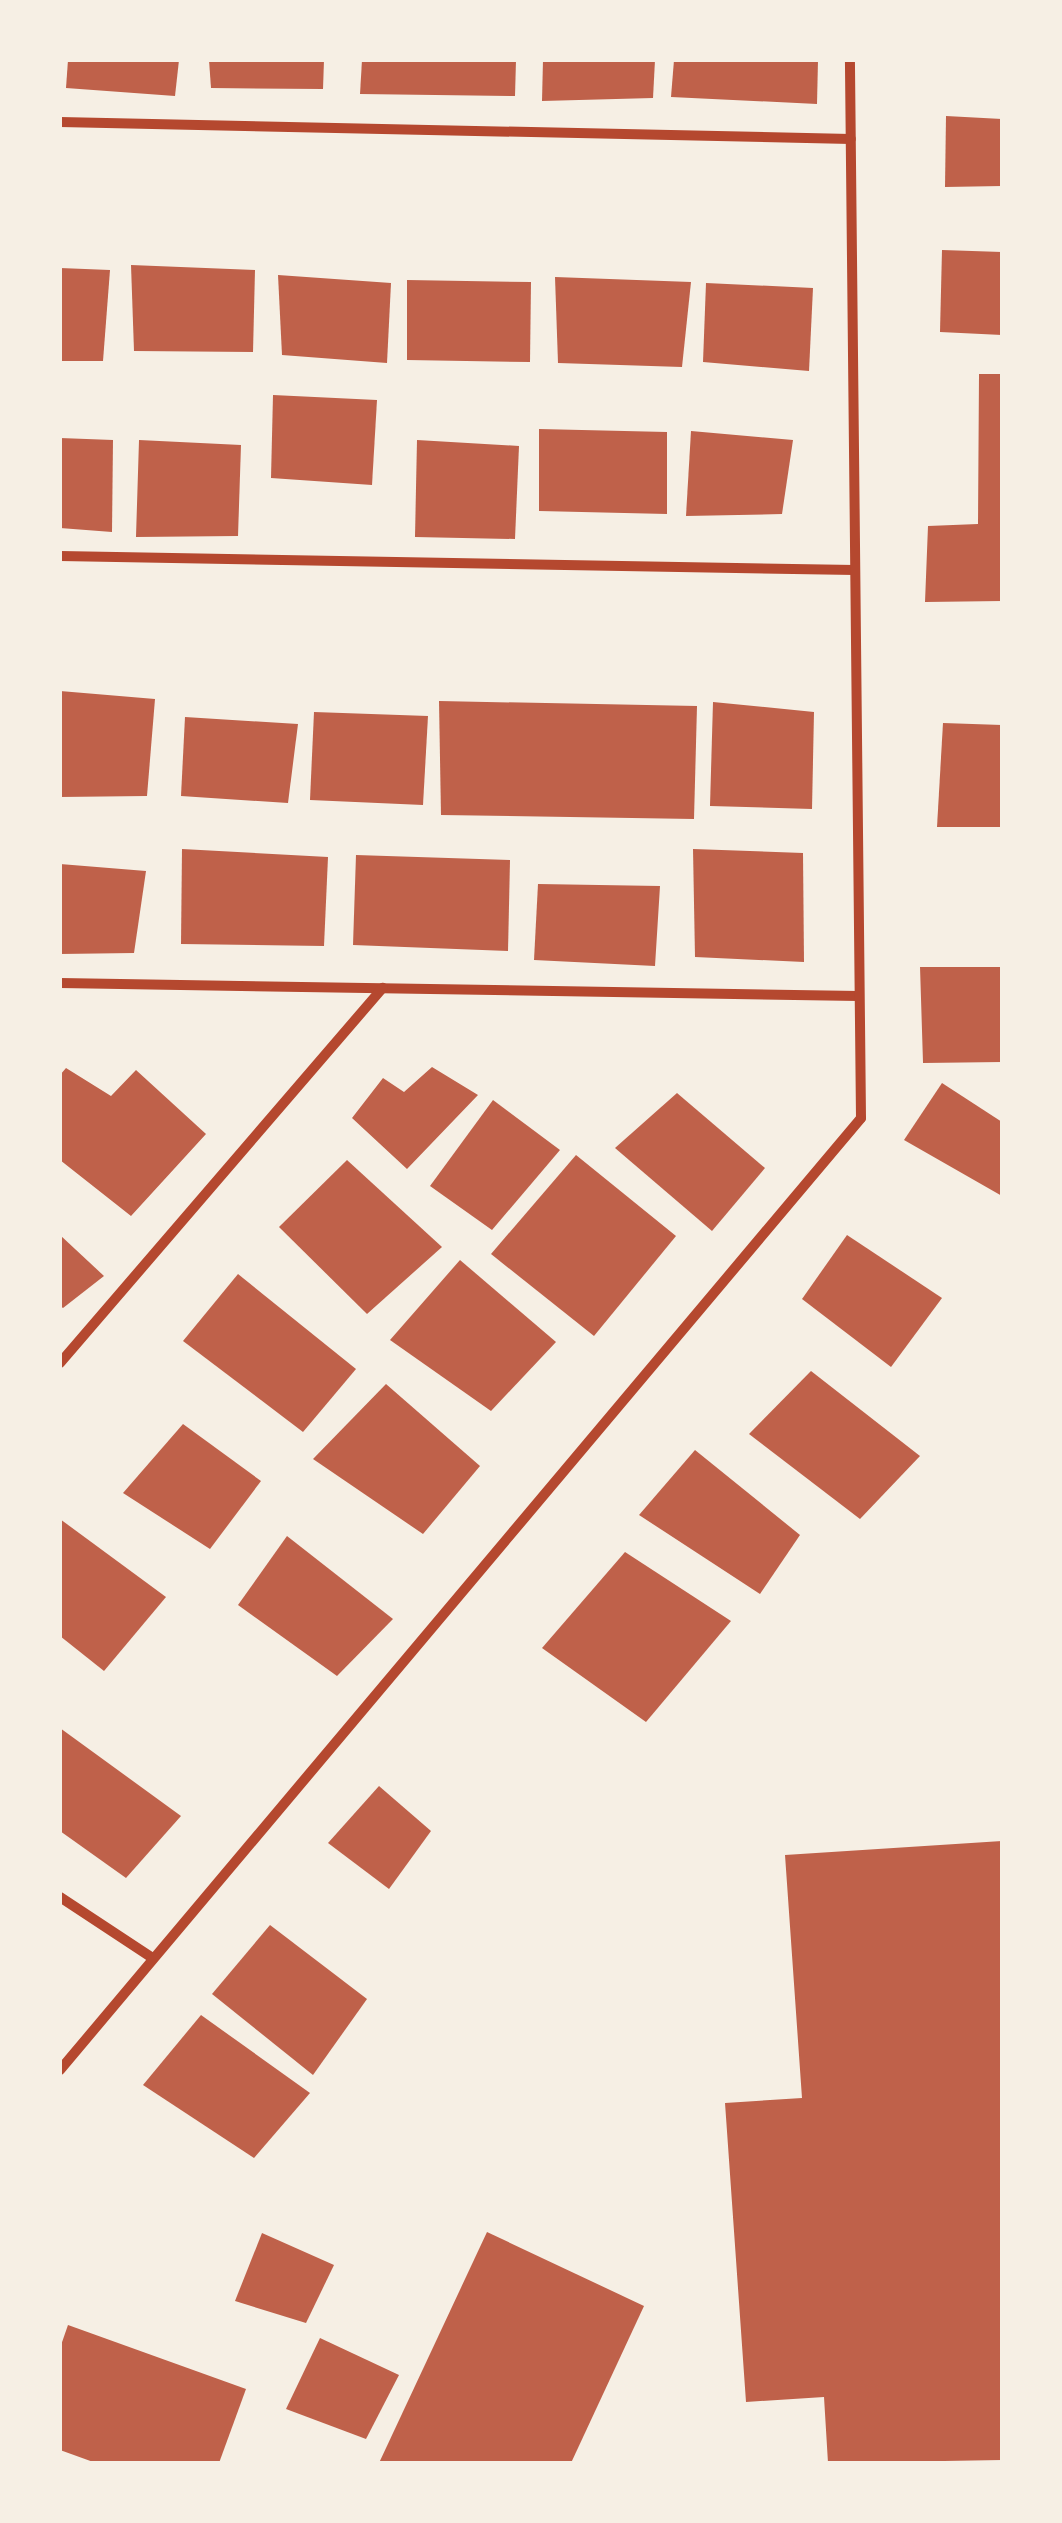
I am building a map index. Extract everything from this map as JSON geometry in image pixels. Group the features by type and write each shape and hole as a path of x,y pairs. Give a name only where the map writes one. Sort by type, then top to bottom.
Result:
{"street":[{"path":"60,2070 151,1957 861,1118 850,60"},
{"path":"60,122 850,139"},
{"path":"60,556 855,570"},
{"path":"60,983 859,996"},
{"path":"60,1364 383,988"},
{"path":"60,1897 151,1957"}],"building":[{"path":"68,60 179,60 175,96 66,88"},
{"path":"209,60 324,60 323,89 211,88"},
{"path":"362,60 516,60 515,96 360,94"},
{"path":"543,60 655,60 653,98 542,101"},
{"path":"674,60 818,60 817,104 671,97"},
{"path":"946,116 1002,119 1002,186 945,187"},
{"path":"942,250 1002,252 1002,335 940,332"},
{"path":"131,265 255,270 253,352 134,351"},
{"path":"60,268 110,270 103,361 60,361"},
{"path":"278,275 391,283 387,363 282,355"},
{"path":"555,277 691,282 682,367 558,363"},
{"path":"407,280 531,282 530,362 407,360"},
{"path":"706,283 813,288 809,371 703,362"},
{"path":"979,374 1002,374 1002,601 925,602 928,526 978,524"},
{"path":"273,395 377,400 372,485 271,478"},
{"path":"539,429 667,432 667,514 539,511"},
{"path":"691,431 793,440 782,514 686,516"},
{"path":"60,438 113,440 112,532 60,528"},
{"path":"139,440 241,445 238,536 136,537"},
{"path":"417,440 519,446 515,539 415,537"},
{"path":"60,691 155,699 147,796 60,797"},
{"path":"439,701 697,706 694,819 441,815"},
{"path":"713,702 814,712 812,809 710,806"},
{"path":"314,712 428,716 423,805 310,800"},
{"path":"185,717 298,724 288,803 181,796"},
{"path":"943,723 1002,725 1002,827 937,827"},
{"path":"182,849 328,857 324,946 181,944"},
{"path":"693,849 803,853 804,962 695,957"},
{"path":"356,855 510,860 508,951 353,945"},
{"path":"60,864 146,871 134,953 60,954"},
{"path":"538,884 660,886 655,966 534,960"},
{"path":"920,967 1002,967 1002,1062 923,1063"},
{"path":"432,1067 478,1095 407,1169 352,1118 383,1078 404,1092"},
{"path":"66,1068 111,1096 136,1070 206,1134 131,1216 60,1160 60,1075"},
{"path":"942,1083 1002,1122 1002,1196 904,1140"},
{"path":"677,1093 765,1168 712,1231 615,1148"},
{"path":"493,1100 560,1150 492,1230 430,1186"},
{"path":"576,1155 676,1236 594,1336 491,1254"},
{"path":"347,1160 442,1247 367,1314 279,1227"},
{"path":"60,1235 104,1276 63,1308 60,1306"},
{"path":"847,1235 942,1298 891,1367 802,1299"},
{"path":"460,1260 556,1342 491,1411 390,1340"},
{"path":"238,1274 356,1369 303,1432 183,1341"},
{"path":"811,1371 920,1456 860,1519 749,1434"},
{"path":"386,1384 480,1466 423,1534 313,1459"},
{"path":"183,1424 261,1481 210,1549 123,1493"},
{"path":"695,1450 800,1535 760,1594 639,1515"},
{"path":"60,1519 166,1597 104,1671 60,1636"},
{"path":"287,1536 393,1619 337,1676 238,1605"},
{"path":"625,1552 731,1621 646,1722 542,1648"},
{"path":"60,1728 181,1816 126,1878 60,1831"},
{"path":"379,1786 431,1831 389,1889 328,1843"},
{"path":"1002,1841 1002,2460 828,2463 824,2397 746,2402 725,2103 802,2098 785,1855"},
{"path":"270,1925 367,1999 313,2075 212,1994"},
{"path":"201,2015 310,2093 254,2158 143,2085"},
{"path":"487,2232 644,2306 571,2463 379,2463"},
{"path":"262,2233 334,2265 306,2323 235,2301"},
{"path":"68,2325 246,2389 219,2463 96,2463 60,2450 60,2348"},
{"path":"320,2338 399,2375 366,2439 286,2409"}]}
